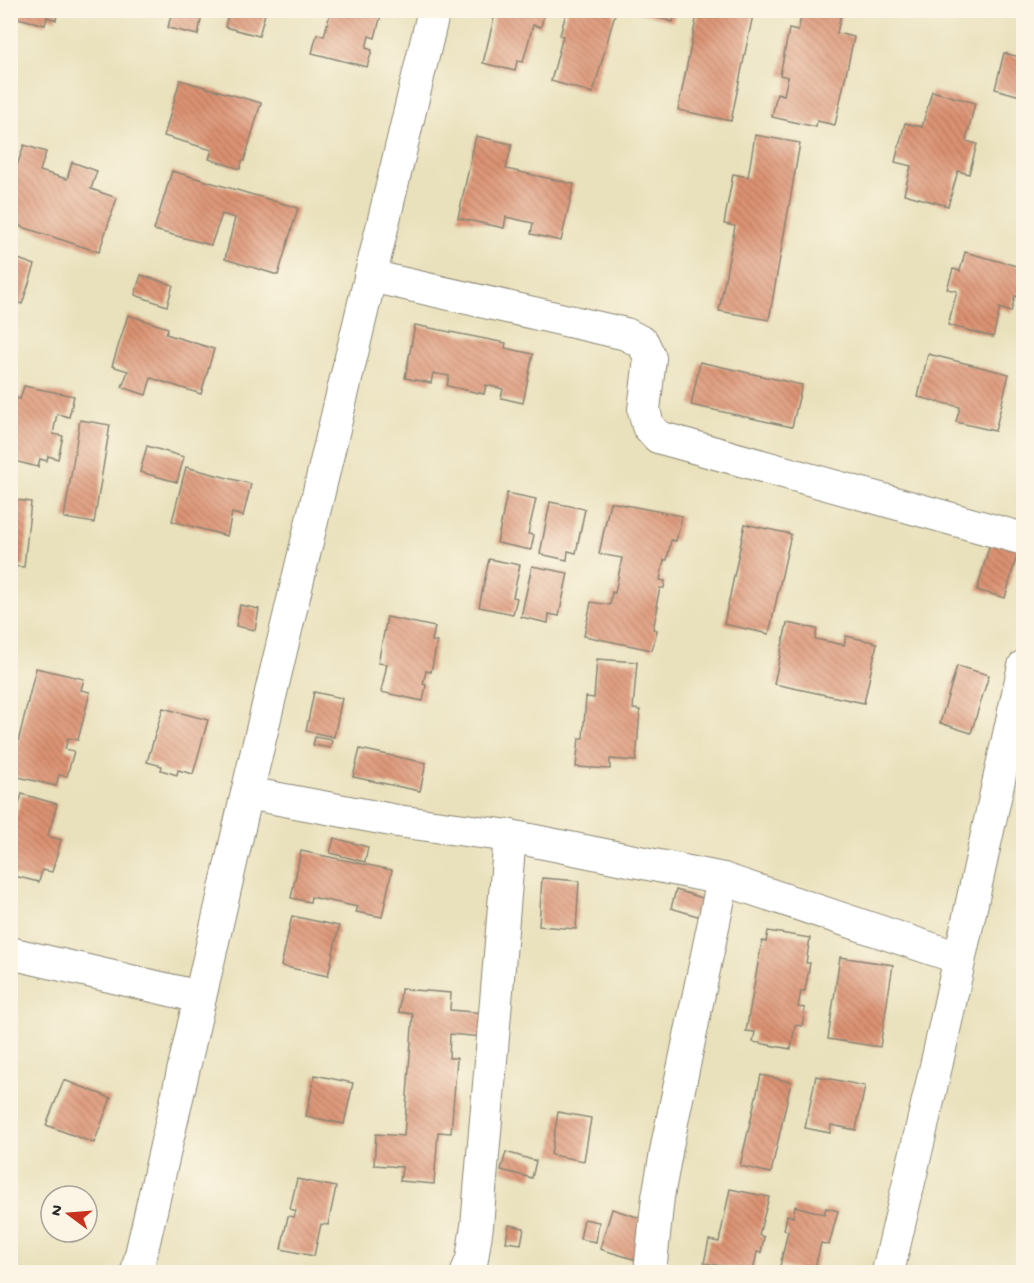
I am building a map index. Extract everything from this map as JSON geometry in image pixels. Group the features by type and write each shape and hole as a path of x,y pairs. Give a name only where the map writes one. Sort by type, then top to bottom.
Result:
{"street":[{"path":"137,1272 247,793 434,10"},
{"path":"370,276 626,334 643,342 650,358 644,410 648,426 658,437 1023,539"},
{"path":"888,1272 1023,666"},
{"path":"247,793 397,821 510,836 723,879 959,958"},
{"path":"467,1272 472,1259 477,1226 510,836"},
{"path":"650,1272 658,1197 668,1141 723,879"},
{"path":"10,953 200,997"}],"building":[{"path":"12,10 58,10 56,20 47,17 45,25 10,16"},
{"path":"172,10 203,10 198,35 168,28"},
{"path":"229,10 266,10 259,36 225,27"},
{"path":"331,10 382,11 375,38 369,36 366,48 372,50 367,67 312,53 317,34 324,36"},
{"path":"496,10 545,10 541,27 533,25 523,62 517,61 515,71 483,63"},
{"path":"567,10 616,10 593,93 551,81 563,36 560,35"},
{"path":"637,10 676,10 673,22 637,12"},
{"path":"698,10 754,10 731,121 678,110"},
{"path":"815,10 842,10 837,33 854,37 835,125 817,121 816,127 772,117 777,93 784,95 788,77 780,75 789,29 798,31 802,12 814,14"},
{"path":"874,10 894,10 892,16"},
{"path":"1004,53 1024,58 1024,97 995,89"},
{"path":"180,80 261,103 240,169 209,159 212,150 164,136"},
{"path":"932,91 975,103 966,141 977,144 969,174 958,171 948,206 904,194 911,166 895,162 905,123 922,127"},
{"path":"755,135 800,143 769,320 719,311 735,226 724,224 733,174 748,177"},
{"path":"476,136 512,144 506,169 574,184 561,241 531,234 533,223 506,217 504,228 458,218"},
{"path":"24,145 46,152 40,171 67,179 72,162 97,171 91,189 117,198 99,252 10,223 10,164 17,166"},
{"path":"172,171 298,208 278,275 225,259 235,218 222,214 211,245 154,230"},
{"path":"965,252 1024,268 1024,282 1019,297 1015,296 1011,312 1000,308 993,337 948,325 957,291 947,289 953,269 960,271"},
{"path":"10,256 35,265 22,304 10,300"},
{"path":"141,275 173,285 167,306 135,295"},
{"path":"128,315 168,328 166,334 214,349 201,394 151,378 146,395 122,387 128,371 112,366"},
{"path":"415,325 506,343 505,348 533,354 523,403 501,398 503,389 486,385 484,394 447,386 449,376 433,373 431,383 405,378"},
{"path":"928,354 1009,374 995,431 956,422 960,407 918,397"},
{"path":"700,362 802,385 792,427 691,405"},
{"path":"24,386 74,396 69,417 57,414 53,434 63,436 58,459 48,456 47,461 40,459 38,467 10,460 10,439 13,426 10,426 10,408 13,397 20,399"},
{"path":"80,420 110,425 94,523 64,518"},
{"path":"147,446 184,457 177,482 140,472"},
{"path":"186,467 251,484 243,516 232,513 227,536 172,521"},
{"path":"507,493 536,499 528,534 534,535 531,550 497,543"},
{"path":"10,499 31,502 24,567 10,566"},
{"path":"550,502 585,509 576,553 568,551 567,560 540,554"},
{"path":"610,502 682,516 676,541 671,540 667,560 664,560 660,580 665,581 664,588 660,588 656,606 658,606 653,629 657,630 652,650 584,636 591,602 610,605 612,592 615,593 622,558 599,554"},
{"path":"745,524 791,534 769,634 724,624"},
{"path":"992,536 1020,544 1005,598 977,590"},
{"path":"489,559 520,565 513,597 517,598 513,614 479,607"},
{"path":"532,566 568,573 559,616 549,614 548,623 521,617"},
{"path":"240,605 259,609 255,630 236,626"},
{"path":"387,617 435,627 432,641 437,642 431,672 426,671 423,701 381,692 387,664 378,663"},
{"path":"787,623 817,629 815,639 844,645 846,636 877,643 864,703 774,684"},
{"path":"597,659 637,662 633,709 640,710 636,761 610,759 610,769 576,767 579,738 583,738 586,697 594,698"},
{"path":"957,666 989,675 971,733 940,723"},
{"path":"36,668 84,679 81,690 90,692 78,740 68,738 65,749 74,751 67,776 59,775 56,786 10,775"},
{"path":"314,692 342,698 334,737 306,731"},
{"path":"10,695 14,695 12,714 10,714"},
{"path":"163,708 208,720 193,774 178,770 177,775 161,770 162,766 147,762"},
{"path":"315,737 332,740 330,748 313,745"},
{"path":"360,749 426,763 420,791 353,777"},
{"path":"22,794 57,804 48,836 61,840 52,872 42,870 39,882 10,875 10,823 13,824"},
{"path":"334,838 368,847 365,862 330,853"},
{"path":"301,851 392,870 382,917 356,912 358,907 311,897 310,902 291,898"},
{"path":"542,878 579,881 576,929 539,926"},
{"path":"676,890 709,900 704,918 671,908"},
{"path":"292,916 339,926 328,976 281,966"},
{"path":"768,931 810,938 806,963 810,963 805,991 801,991 798,1007 805,1008 802,1026 795,1025 791,1049 753,1042 755,1032 746,1031 762,941 766,942"},
{"path":"840,957 893,965 880,1047 828,1039"},
{"path":"401,989 451,993 450,1010 484,1013 482,1037 450,1034 449,1058 457,1058 451,1133 438,1132 434,1184 400,1181 402,1167 374,1165 376,1134 404,1136 413,1014 399,1012"},
{"path":"315,1075 353,1083 344,1124 306,1116"},
{"path":"761,1075 791,1082 771,1173 740,1166"},
{"path":"816,1076 865,1086 856,1130 831,1125 830,1133 805,1128"},
{"path":"64,1080 111,1098 94,1143 46,1125"},
{"path":"558,1112 591,1118 584,1161 551,1155"},
{"path":"506,1152 536,1161 532,1178 501,1170"},
{"path":"297,1179 336,1187 328,1225 321,1224 314,1256 281,1249 288,1216 294,1217 296,1211 290,1209"},
{"path":"730,1189 769,1197 759,1235 764,1237 761,1253 757,1252 753,1272 704,1263 709,1240 719,1242"},
{"path":"795,1206 824,1214 826,1208 838,1211 829,1245 821,1243 814,1272 780,1266 788,1231 784,1230 787,1215 793,1217"},
{"path":"612,1209 653,1222 640,1261 600,1249"},
{"path":"584,1219 599,1222 596,1242 580,1239"},
{"path":"509,1225 524,1228 521,1244 506,1242"}]}
